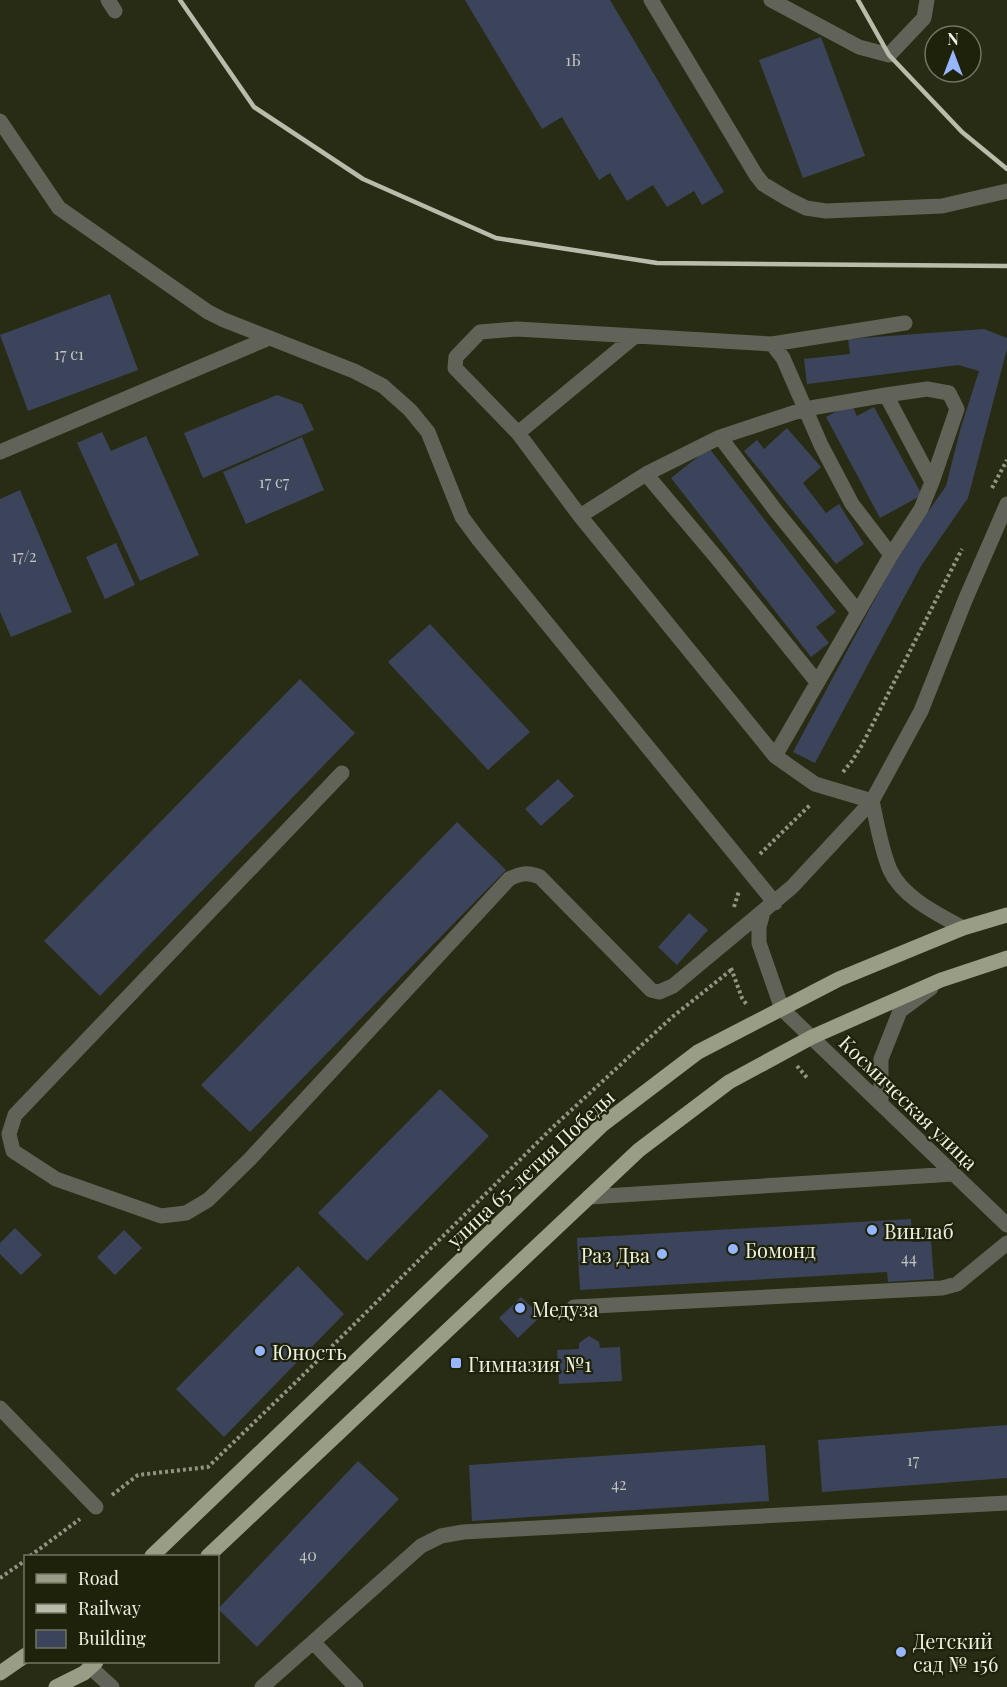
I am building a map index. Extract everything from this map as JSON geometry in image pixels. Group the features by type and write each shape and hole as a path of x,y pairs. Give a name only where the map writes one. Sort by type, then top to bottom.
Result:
{"main road":[{"name":"улица 65-летия Победы","path":"154,1555 602,1125 698,1052 839,979 963,928 1007,915"},
{"path":"210,1555 639,1149 729,1082 812,1037 941,980 1007,958"},
{"path":"0,1673 24,1657"},
{"path":"56,1687 90,1667"}],"street":[{"path":"651,0 756,175 763,184 788,199 806,208 826,211 942,206 1007,191"},
{"path":"771,0 859,47 889,55 924,18 927,0"},
{"path":"0,121 58,208 193,302 224,320 354,371 383,386 410,410 428,432 462,517 747,867 769,907"},
{"path":"872,801 815,784 775,756 580,516 518,433 455,368 456,357 480,332 517,329 772,344 905,323"},
{"path":"518,433 634,337"},
{"path":"0,452 269,338"},
{"path":"772,344 783,358 821,445 852,504 891,555"},
{"path":"580,516 646,474 720,437 805,409 927,389 949,393 957,410 921,509 891,555 775,756"},
{"path":"886,395 932,482"},
{"path":"720,437 776,511 858,612"},
{"path":"646,474 716,556 817,682"},
{"path":"342,773 15,1115 9,1134 13,1151 56,1179 162,1216 186,1213 208,1200 250,1159 509,879 520,873 530,873 540,877 651,990 659,992 673,986 804,876 872,801 921,711 1007,504"},
{"path":"872,801 891,871 903,887 925,907 963,928"},
{"path":"769,907 759,927 759,943 782,1009"},
{"path":"881,1104 881,1059 900,1011 941,980"},
{"name":"Космическая улица","path":"782,1009 1007,1225"},
{"path":"589,1197 954,1174"},
{"path":"574,1307 942,1288 957,1284 1007,1243"},
{"path":"0,1408 96,1507"},
{"path":"262,1687 420,1546 441,1536 475,1532 1007,1503"},
{"path":"313,1642 356,1687"},
{"path":"71,1687 90,1667 112,1687"}],"path":[{"path":"991,491 1007,460"},
{"path":"747,867 828,788 852,761 964,544"},
{"path":"33,1555 138,1475 208,1467 553,1127 671,1018 731,970"},
{"path":"0,1578 24,1561"}],"building":[{"path":"465,0 610,0 724,192 702,205 694,191 667,207 653,185 627,201 610,173 599,180 562,117 542,129"},
{"path":"821,37 865,156 803,178 759,60"},
{"path":"110,294 138,370 28,411 0,335"},
{"path":"984,329 1007,338 1007,349 968,498 921,566 815,763 793,752 899,554 946,486 961,427 979,371 958,365 807,384 804,359 850,354 848,339"},
{"path":"277,395 302,404 314,430 203,478 184,433"},
{"path":"851,403 857,416 874,407 922,495 880,518 826,417"},
{"path":"787,428 821,467 803,483 826,513 839,504 864,544 836,564 744,451 757,440 764,449"},
{"path":"102,432 111,451 146,436 199,555 140,581 77,443"},
{"path":"302,437 324,490 246,524 223,472"},
{"path":"709,448 836,612 816,627 829,643 811,657 671,478"},
{"path":"20,490 72,612 11,637 0,612 0,499"},
{"path":"116,543 135,585 105,599 86,557"},
{"path":"430,624 530,732 488,770 388,662"},
{"path":"300,679 355,733 100,996 44,941"},
{"path":"558,779 574,796 541,826 525,809"},
{"path":"457,822 506,870 250,1132 201,1085"},
{"path":"689,913 708,930 677,965 658,947"},
{"path":"440,1089 489,1136 367,1261 318,1213"},
{"path":"911,1219 912,1242 931,1241 934,1279 888,1282 887,1272 580,1290 577,1238"},
{"path":"15,1228 42,1255 21,1275 0,1254 0,1243"},
{"path":"124,1230 142,1248 115,1275 97,1257"},
{"name":"Юность","path":"298,1266 344,1314 224,1437 176,1389"},
{"path":"521,1297 541,1316 518,1338 499,1318"},
{"path":"589,1336 599,1342 600,1348 620,1347 622,1381 559,1384 557,1350 579,1349 579,1343"},
{"path":"1007,1425 1007,1478 822,1492 818,1440"},
{"path":"765,1445 769,1501 472,1521 469,1465"},
{"path":"358,1461 399,1499 257,1647 219,1608"}],"railway":[{"path":"180,0 254,107 363,179 496,238 657,263 1007,266"},
{"path":"858,0 889,55 962,132 1007,169"}],"place":[{"name":"Винлаб","path":"872,1230"},
{"name":"Бомонд","path":"733,1249"},
{"name":"Раз Два","path":"662,1254"},
{"name":"Медуза","path":"520,1308"},
{"name":"Юность","path":"260,1351"},
{"name":"Гимназия №1","path":"456,1363"},
{"name":"Детский сад № 156","path":"901,1652"}]}
